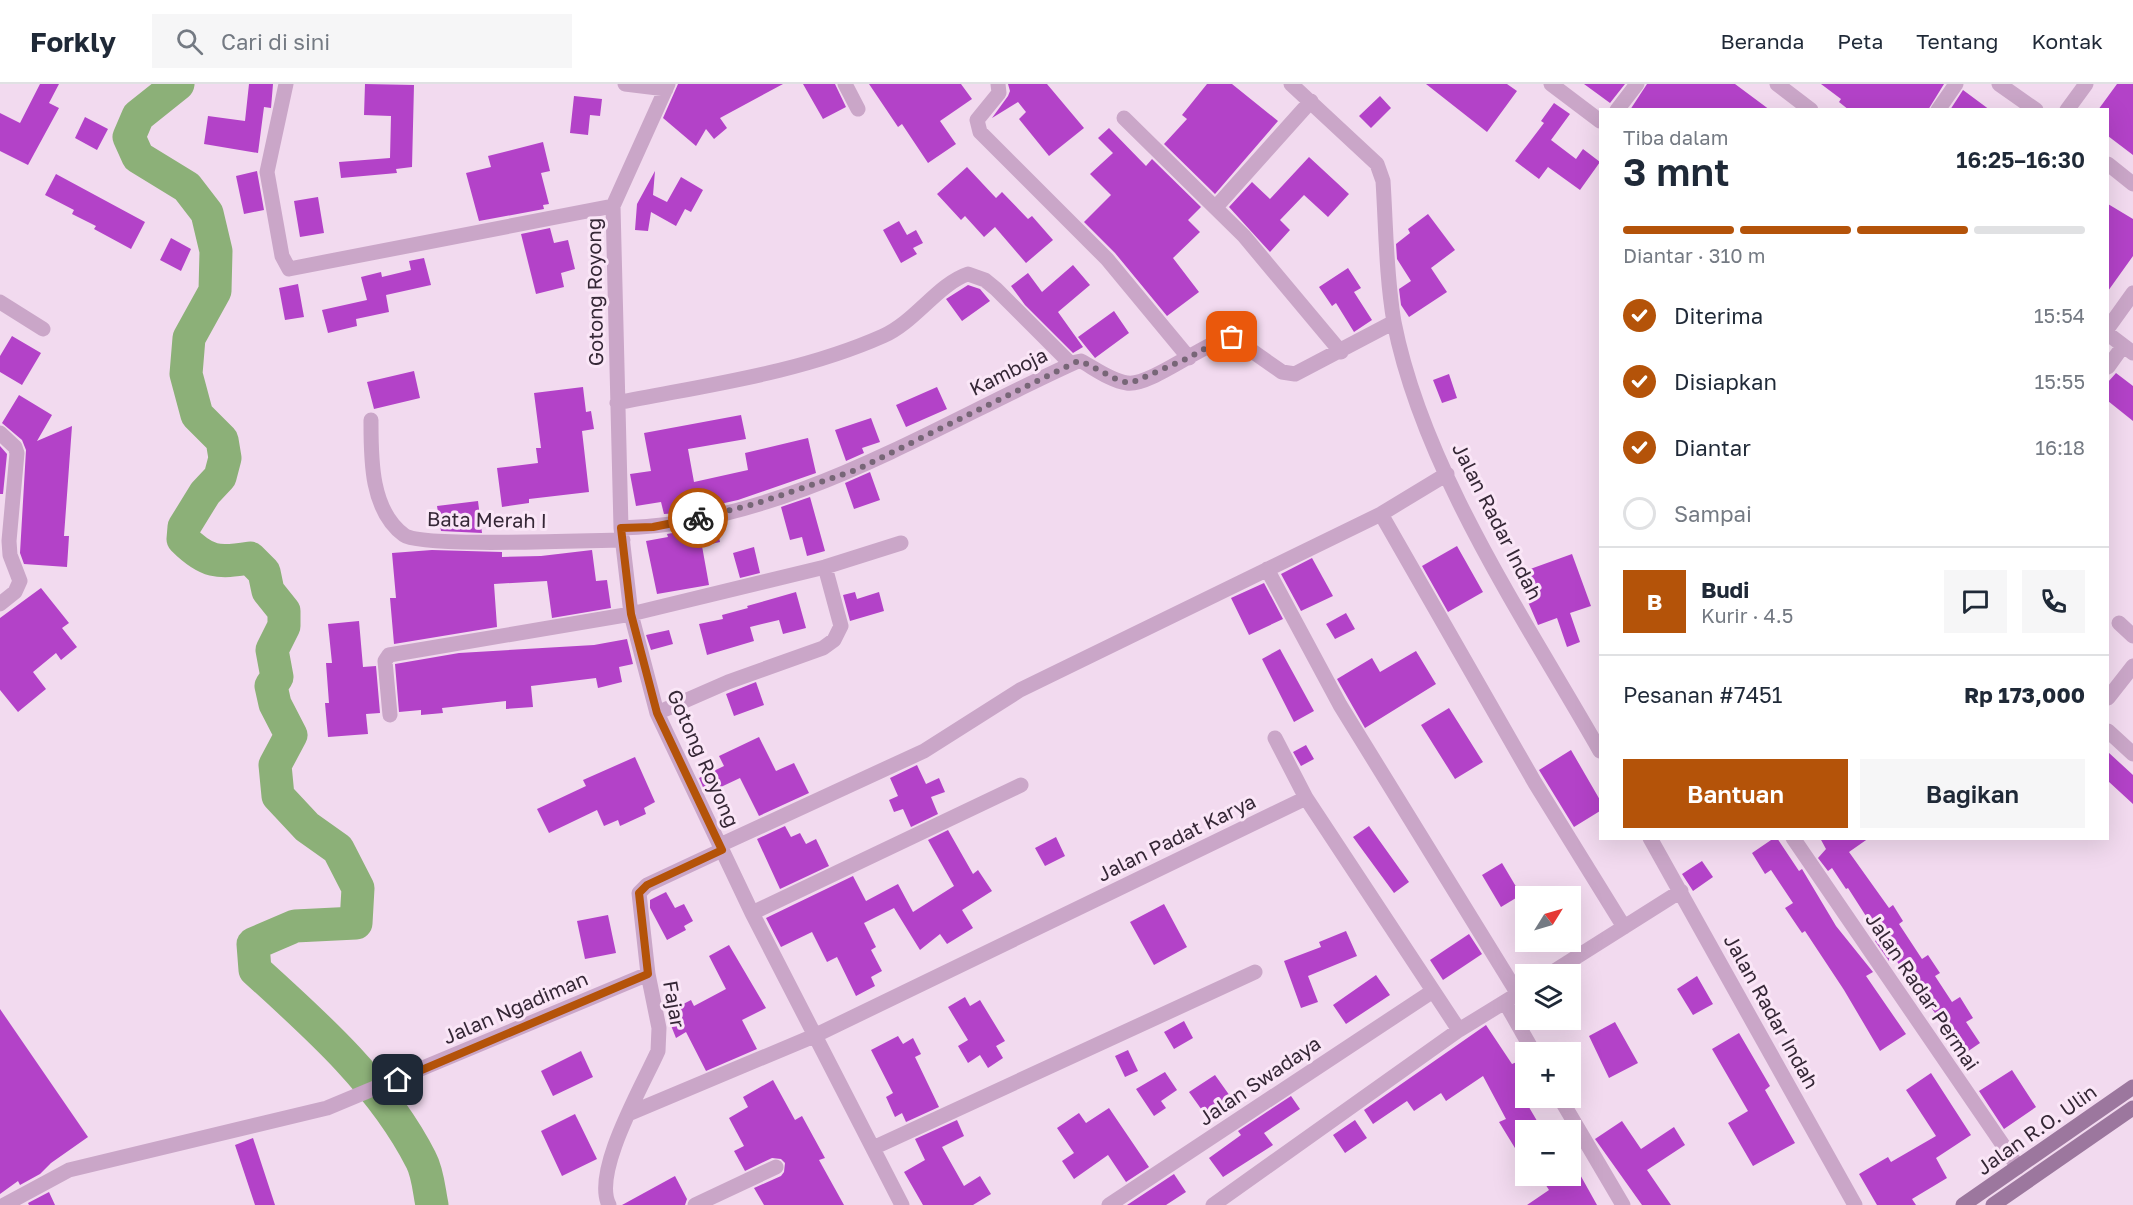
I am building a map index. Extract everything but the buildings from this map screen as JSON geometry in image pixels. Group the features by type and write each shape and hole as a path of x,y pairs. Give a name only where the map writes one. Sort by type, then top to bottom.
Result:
{"main road":[{"name":"Jalan R.O. Ulin","path":"1964,1205 2133,1087"},
{"name":"Jalan R.O. Ulin","path":"1993,1205 2133,1108"},
{"path":"2084,1120 2095,1134"}],"street":[{"path":"286,84 267,172 282,256 290,269 613,206"},
{"path":"625,84 667,86"},
{"path":"845,84 858,109"},
{"path":"999,84 999,93 979,114 977,120 980,132 1107,259 1188,358"},
{"path":"1551,84 1599,120"},
{"path":"1619,108 1637,84"},
{"path":"1777,84 1808,108"},
{"path":"1939,108 1956,84"},
{"path":"1999,84 2033,108"},
{"path":"2068,108 2086,84"},
{"name":"Gotong Royong","path":"667,86 613,206 622,534 631,614 657,713 752,913 902,1205"},
{"path":"1216,207 1303,91"},
{"name":"Jalan Radar Indah","path":"1303,91 1371,157 1380,171 1394,322 1409,378 1447,474 1481,543 1599,749"},
{"path":"1124,118 1216,207 1264,259 1341,352"},
{"path":"2109,165 2133,184"},
{"path":"617,403 806,363 884,336 902,326 954,282 968,274 986,280 1071,364"},
{"path":"2109,327 2133,293"},
{"path":"0,302 43,329"},
{"name":"Kamboja","path":"622,534 755,504 856,470 1081,361 1120,381 1131,383 1188,358 1224,338 1232,337 1288,375 1295,374 1341,352 1394,322"},
{"path":"2109,335 2128,350 2109,366"},
{"name":"Bata Merah I","path":"371,420 371,458 375,482 384,508 404,536 412,539 484,543 622,534"},
{"path":"0,433 11,442 17,453 9,541 10,555 20,581 15,592 0,604"},
{"path":"721,848 924,751 1020,690 1381,514 1447,474"},
{"path":"1381,514 1535,783 1624,927"},
{"path":"390,715 385,661 389,655 631,614 825,567 901,543"},
{"path":"657,713 728,682 823,648 834,640 841,626 825,567"},
{"path":"1267,569 1340,705 1515,993"},
{"path":"2119,623 2133,636"},
{"path":"2109,697 2133,666"},
{"path":"2109,732 2133,754"},
{"path":"1275,738 1306,798 1459,1030"},
{"path":"752,913 1021,785"},
{"name":"Jalan Padat Karya","path":"628,1114 814,1036 1306,798"},
{"name":"Jalan Radar Indah","path":"1657,840 1681,891 1855,1205"},
{"name":"Jalan Radar Permai","path":"1795,840 2018,1167"},
{"name":"Fajar","path":"609,1205 604,1185 606,1172 628,1114 658,1051 660,1040 648,974 639,893 647,885 721,848"},
{"path":"1565,964 1681,891"},
{"path":"873,1148 1255,972"},
{"name":"Jalan Ngadiman","path":"4,1205 17,1196 79,1167 296,1118 361,1096 648,974"},
{"name":"Jalan Swadaya","path":"1109,1205 1433,991"},
{"path":"1213,1205 1459,1030 1515,996"},
{"path":"1566,1108 1623,1205"},
{"path":"695,1205 776,1167"}],"waterway":[{"path":"178,84 138,116 129,137 138,157 187,187 207,213 216,251 215,291 189,338 186,374 197,415 222,440 225,458 220,477 205,493 184,527 183,539 206,557 221,561 250,558 264,572 268,591 284,611 284,626 272,650 277,677 271,686 275,704 291,735 275,765 278,796 307,827 338,849 358,888 356,923 295,926 253,944 255,970 325,1035 388,1107 406,1133 423,1165 432,1205"}],"way so far":[{"path":"698,518 755,504 856,470 1076,362 1081,361 1120,381 1131,383 1188,358 1224,338 1232,337"}],"route":[{"path":"398,1080 648,974 639,893 647,885 722,850 657,713 631,614 621,528 653,527 698,518"}]}
